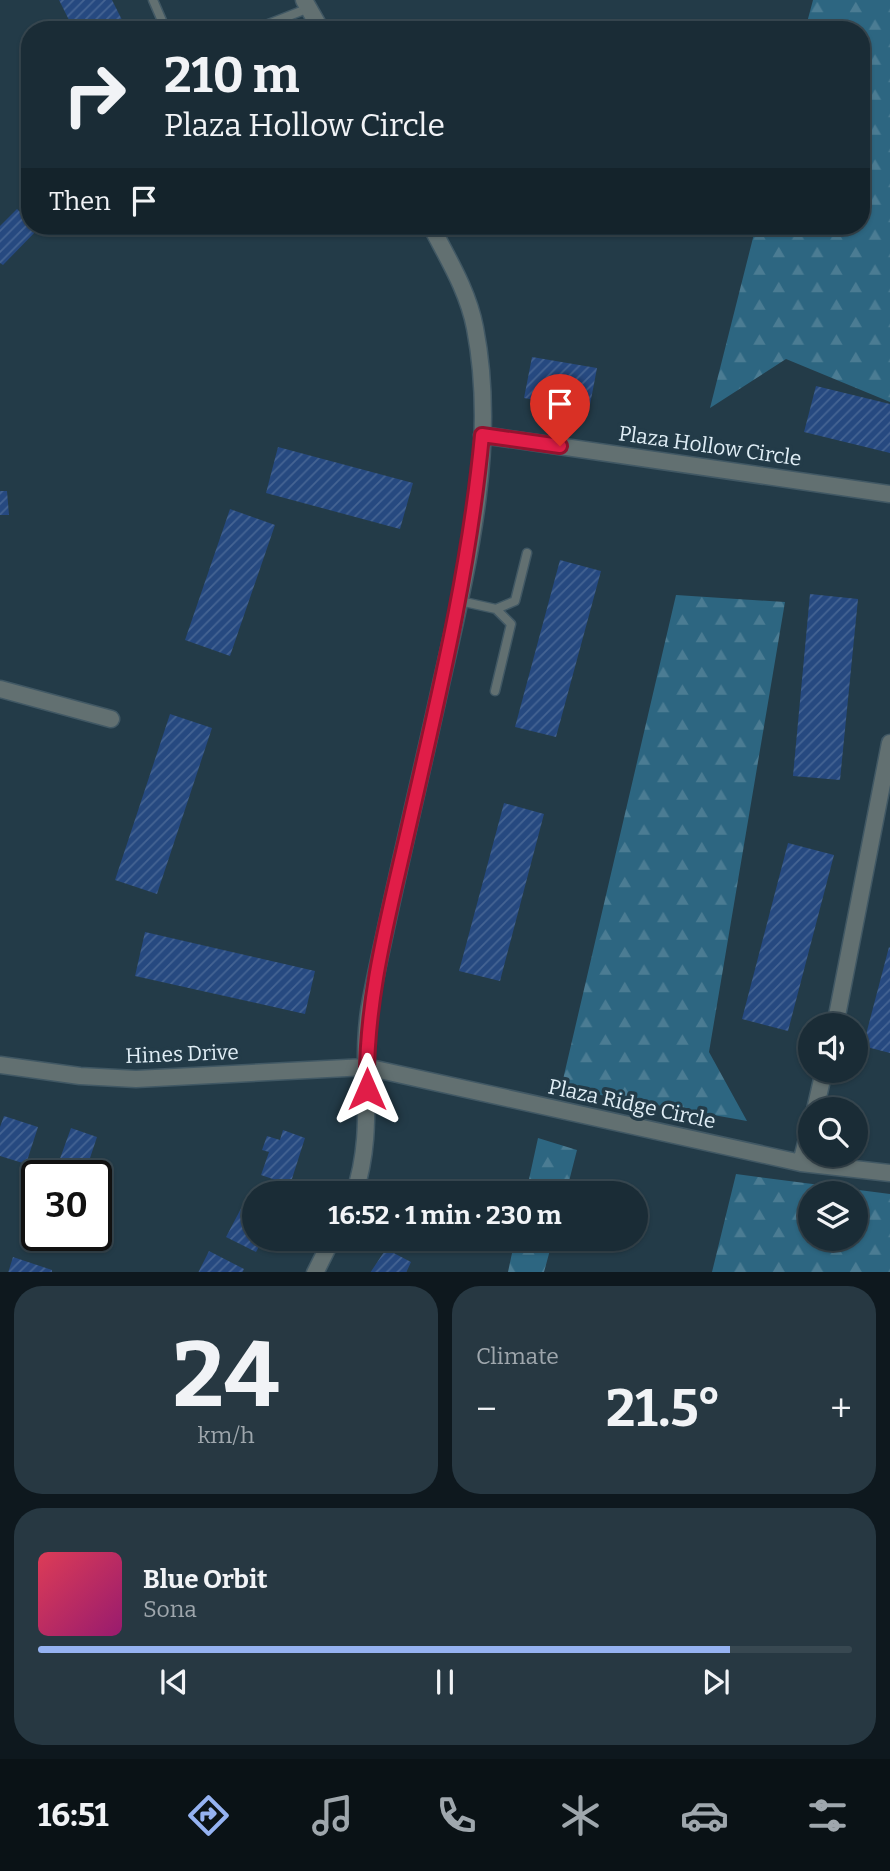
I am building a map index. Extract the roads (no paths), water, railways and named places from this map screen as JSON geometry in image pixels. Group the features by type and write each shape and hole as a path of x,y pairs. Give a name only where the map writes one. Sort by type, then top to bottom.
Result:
{"street":[{"path":"306,4 316,21"},
{"path":"357,1181 368,1134 366,1067 370,1004 460,601 474,521 482,435 482,386 475,327 464,290 436,235"},
{"name":"Plaza Hollow Circle","path":"482,435 890,494"},
{"path":"0,689 111,719"},
{"path":"838,1013 890,743"},
{"name":"Hines Drive","path":"0,1065 79,1076 136,1079 366,1067"},
{"name":"Plaza Ridge Circle","path":"366,1067 798,1162"},
{"name":"Plaza Ridge Circle","path":"837,1167 890,1173"},
{"path":"315,1272 326,1251"}],"lane":[{"path":"153,0 162,21"},
{"path":"271,21 306,4"},
{"path":"496,609 515,601 527,552"},
{"path":"460,601 496,609 511,624 495,691"}]}
